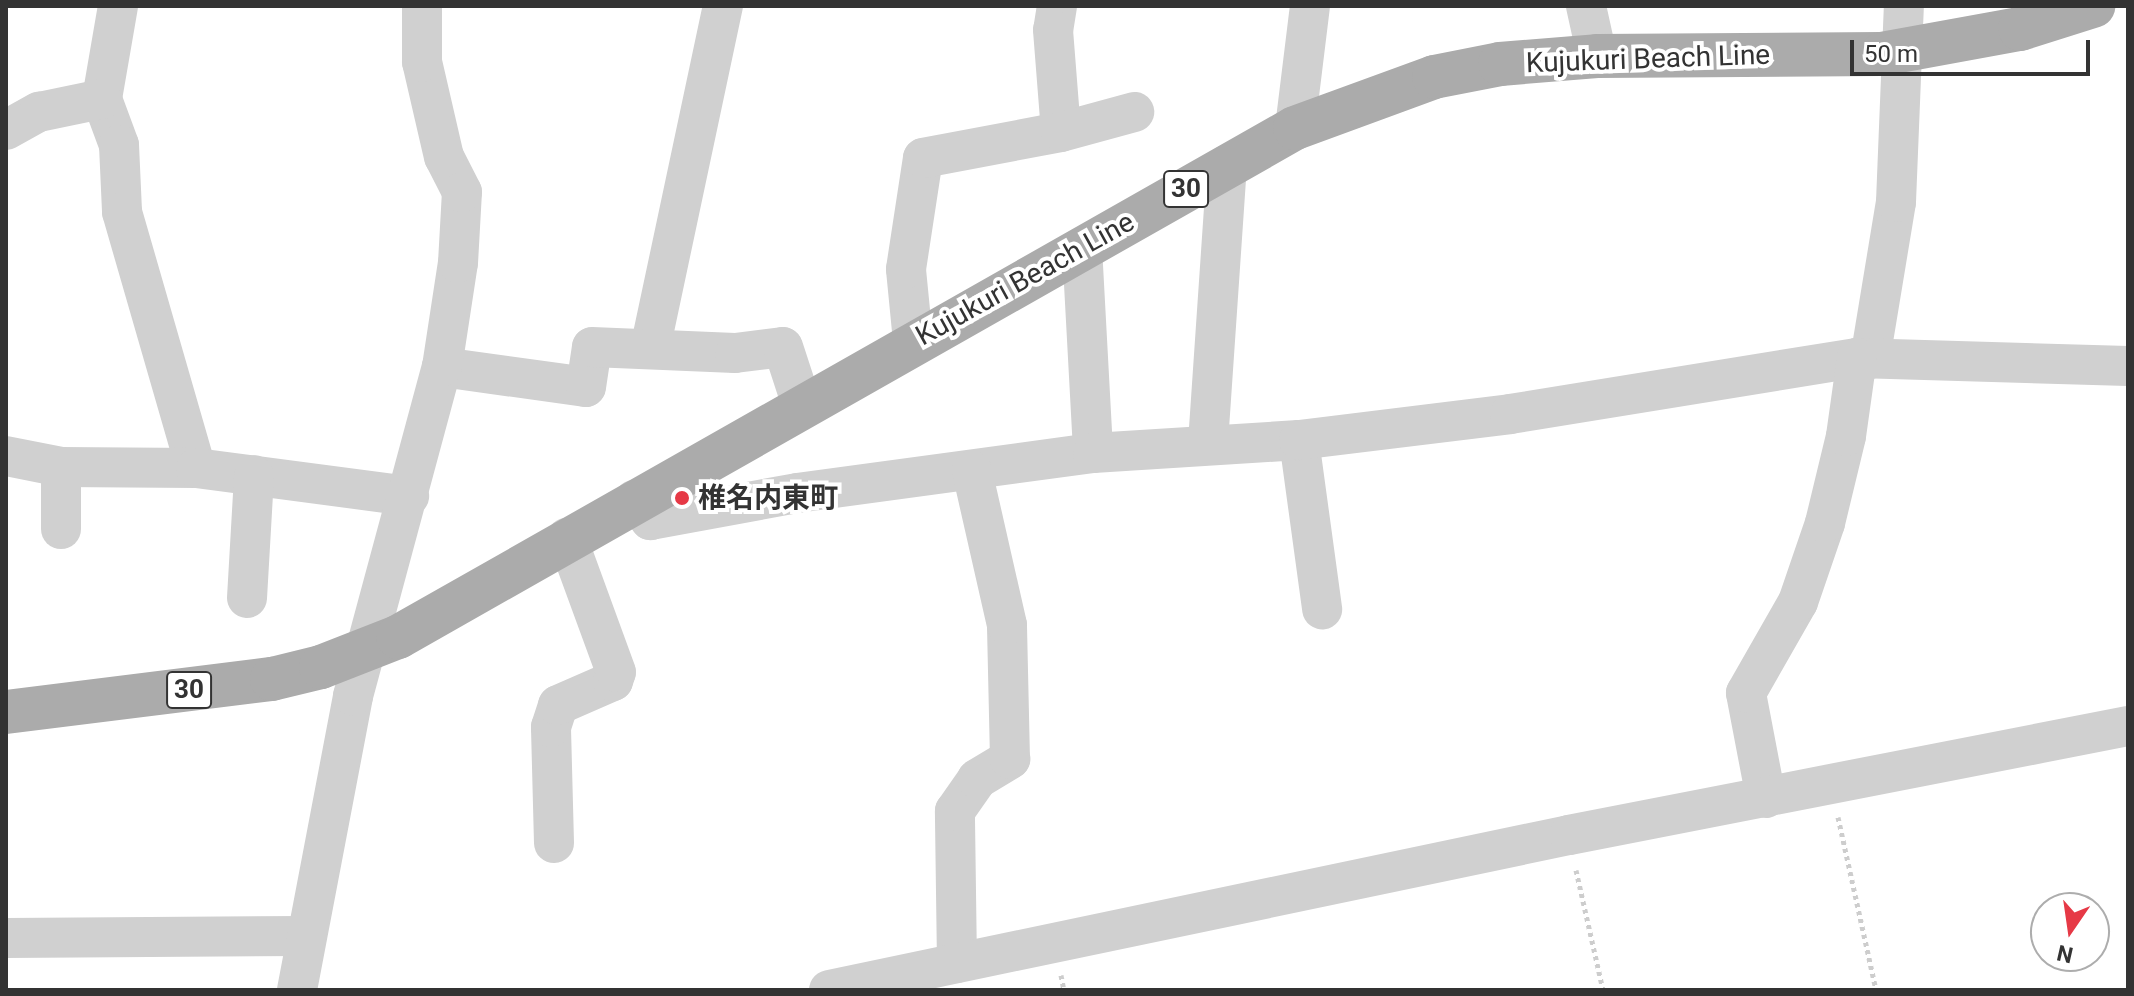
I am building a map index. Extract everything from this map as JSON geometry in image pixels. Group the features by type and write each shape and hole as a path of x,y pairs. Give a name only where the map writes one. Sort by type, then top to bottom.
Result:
{"main road":[{"name":"Kujukuri Beach Line","path":"6,712 272,679 367,649 1295,128 1434,77 1500,64 1597,56 1905,51 2020,29 2093,6"}],"street":[{"path":"118,6 102,99 119,145 122,212 196,468"},
{"path":"297,990 304,936 367,649 442,367 462,192 444,157 422,62 422,6"},
{"path":"650,349 723,6"},
{"path":"1057,6 1053,30 1061,132"},
{"path":"1295,128 1310,6"},
{"path":"1586,6 1597,56"},
{"path":"1766,798 1746,693 1798,602 1825,523 1864,359 1896,202 1905,51 1904,6"},
{"path":"6,130 39,112 102,99"},
{"path":"913,341 906,269 923,158 1061,132 1134,112"},
{"path":"1208,443 1227,165"},
{"path":"1082,247 1093,453"},
{"path":"442,367 586,387 592,347 735,353 783,347 802,405"},
{"path":"634,500 650,520 797,493 1093,453 1208,443 1299,440 1725,382 1864,359 2128,366"},
{"path":"1299,440 1322,609"},
{"path":"6,456 61,467 196,468 409,496"},
{"path":"61,467 61,529"},
{"path":"957,963 955,811 977,779 1010,759 1007,625 972,471"},
{"path":"247,598 254,475"},
{"path":"554,843 551,727 558,705 613,681 617,663 567,538"},
{"path":"829,990 1569,835 2128,726"},
{"path":"6,938 304,936"}],"path":[{"path":"1831,785 1876,990"},
{"path":"1569,835 1603,990"}],"place":[{"name":"椎名内東町","path":"682,498"}]}
